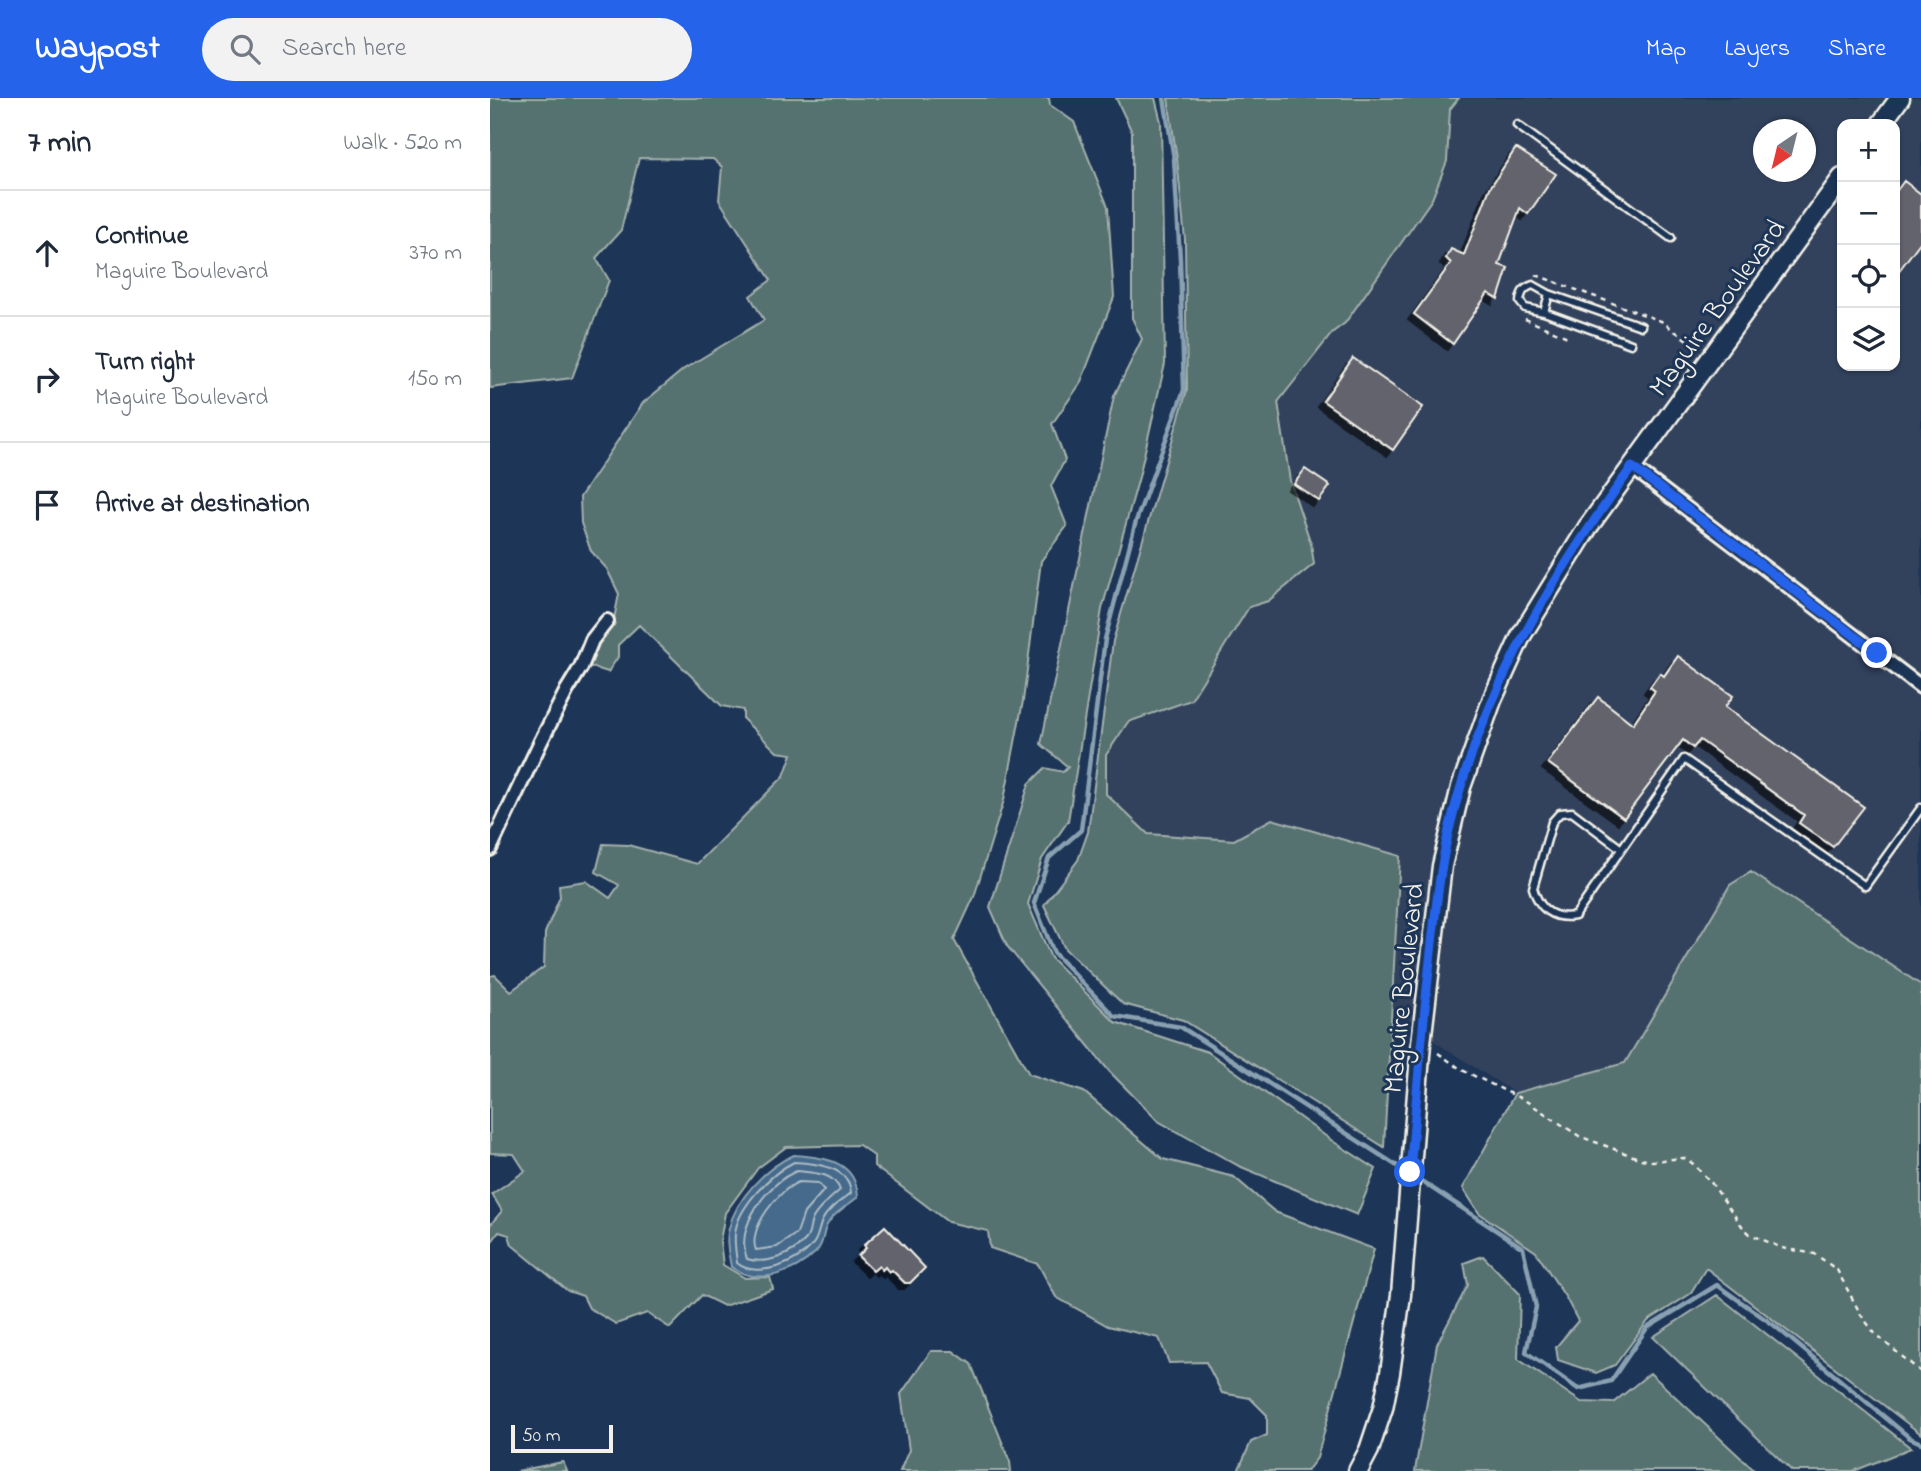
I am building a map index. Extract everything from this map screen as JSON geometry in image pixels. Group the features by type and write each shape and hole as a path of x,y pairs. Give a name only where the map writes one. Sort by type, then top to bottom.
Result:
{"street":[{"path":"1885,119 1900,98"},
{"name":"Maguire Boulevard","path":"1358,1471 1383,1408 1390,1373 1401,1295 1416,1098 1436,905 1449,830 1461,787 1492,701 1521,636 1567,559 1839,182"},
{"path":"1632,467 1921,687"},
{"path":"490,849 566,690 581,667 592,640 607,621"}],"lane":[{"path":"1517,125 1671,238"},
{"path":"1631,344 1544,312 1525,308 1520,302 1521,294 1525,288 1533,285 1549,294 1641,326"},
{"path":"1544,312 1549,294"},
{"path":"1620,848 1572,812 1560,813 1552,822 1533,888 1541,905 1552,914 1563,918 1575,916 1684,759 1866,886 1921,808"}],"path":[{"path":"1438,1054 1462,1070 1526,1101 1578,1136 1641,1159 1652,1161 1684,1158 1692,1163 1710,1181 1742,1226 1751,1234 1782,1248 1815,1254 1837,1270 1861,1315 1876,1335 1921,1372"}],"shaded area":[{"path":"1459,98 1921,98 1921,985 1751,873 1730,885 1625,1063 1515,1093 1393,1015 1400,856 1272,819 1234,840 1148,834 1106,794 1106,755 1128,722 1191,699 1249,607 1268,601 1314,564 1311,544 1290,481 1278,402 1333,332 1345,323 1432,199 1447,161 1450,109"}],"green space":[{"path":"490,98 1049,98 1050,105 1074,122 1108,207 1114,297 1080,384 1052,424 1065,460 1051,486 1067,526 1041,561 1023,701 1004,800 974,897 954,940 1029,1074 1084,1092 1163,1159 1234,1177 1275,1212 1374,1249 1317,1458 1307,1471 1238,1471 1251,1442 1267,1435 1267,1415 1250,1398 1222,1393 1206,1362 1169,1363 1159,1338 1108,1326 1056,1297 1038,1264 990,1248 988,1231 948,1222 874,1166 874,1156 859,1145 786,1147 758,1168 725,1213 720,1241 723,1265 745,1278 770,1277 773,1289 724,1306 702,1295 670,1328 647,1313 616,1324 589,1308 583,1296 568,1291 512,1245 509,1235 499,1232 490,1244 490,1225 502,1211 492,1194 525,1171 514,1154 490,1153 490,976 495,975 511,991 544,967 545,933 560,897 559,885 586,881 610,898 619,885 596,872 603,844 628,845 697,864 784,776 792,754 777,752 743,719 743,710 722,706 639,625 618,645 618,657 608,672 589,666 600,638 614,619 619,594 607,569 591,551 581,523 580,497 643,403 684,369 764,320 750,296 771,280 719,200 722,167 713,159 639,158 621,230 596,258 609,280 572,378 490,388"},
{"path":"1116,98 1155,98 1161,122 1165,364 1139,477 1102,609 1068,821 1042,859 1028,904 1051,958 1115,1022 1208,1052 1376,1169 1357,1215 1239,1166 1158,1121 1109,1071 1007,946 990,907 1029,784 1045,768 1063,772 1068,767 1041,744 1114,396 1142,339 1132,318 1132,132"},
{"path":"1168,98 1459,98 1450,109 1447,161 1432,199 1345,323 1333,332 1278,402 1290,481 1311,544 1314,564 1268,601 1249,607 1191,700 1128,722 1106,755 1106,794 1148,834 1234,840 1272,819 1400,856 1384,1147 1183,1020 1123,1004 1065,949 1044,905 1078,860 1088,832 1113,641 1187,390 1185,240"},
{"path":"1751,872 1921,985 1921,1434 1706,1268 1690,1294 1648,1321 1615,1365 1596,1373 1558,1360 1556,1347 1578,1321 1566,1298 1536,1252 1479,1213 1463,1188 1515,1093 1625,1063 1730,885"},
{"path":"1483,1256 1520,1294 1518,1359 1581,1402 1613,1403 1650,1373 1755,1471 1415,1471 1437,1344 1468,1285 1464,1263"},
{"path":"1717,1295 1911,1448 1854,1471 1792,1471 1653,1337"},
{"path":"931,1351 953,1351 971,1364 1010,1462 1011,1471 900,1471 909,1450 901,1394"},
{"path":"563,1462 567,1471 517,1471"}],"water":[{"path":"794,1155 826,1159 845,1168 856,1185 858,1197 832,1218 819,1249 807,1260 775,1275 752,1276 741,1273 731,1267 728,1253 728,1233 733,1217 754,1185 773,1167"}],"building":[{"path":"1516,148 1556,174 1528,214 1520,208 1499,265 1508,268 1498,299 1488,293 1453,344 1414,314 1451,263 1446,258 1451,249 1464,255 1490,188"},
{"path":"1904,181 1921,194 1921,241 1900,269 1900,245 1900,186"},
{"path":"1353,358 1423,407 1393,450 1323,401"},
{"path":"1305,469 1330,486 1319,501 1294,484"},
{"path":"1678,656 1733,696 1725,707 1864,807 1833,847 1799,823 1804,815 1700,740 1693,748 1683,740 1624,818 1548,763 1598,697 1633,724 1655,691 1650,687 1660,673 1664,676"},
{"path":"885,1226 925,1268 910,1283 905,1283 885,1267 882,1270 879,1266 873,1271 858,1256 866,1248 864,1245"}],"waterway":[{"path":"1164,98 1174,159 1184,390 1136,521 1105,639 1081,830 1049,858 1034,903 1054,953 1114,1016 1181,1027 1405,1171"},
{"path":"1415,1177 1523,1248 1536,1307 1526,1352 1578,1389 1611,1381 1647,1328 1717,1285 1775,1326 1910,1438 1921,1443"}],"route":[{"path":"1410,1172 1436,905 1449,830 1461,787 1492,701 1521,636 1577,543 1632,467 1877,653"}]}
